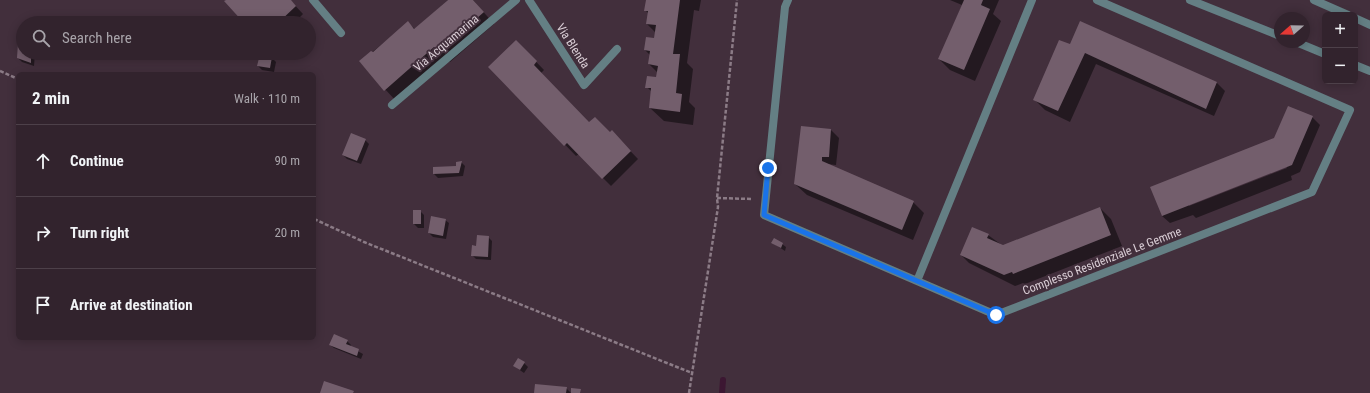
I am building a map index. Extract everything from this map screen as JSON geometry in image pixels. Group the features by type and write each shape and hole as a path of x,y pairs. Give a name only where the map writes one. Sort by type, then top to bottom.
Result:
{"street":[{"path":"313,0 341,33"},
{"name":"Via Acquamarina","path":"392,105 516,0"},
{"name":"Via Blenda","path":"529,0 584,85 618,49"},
{"name":"Complesso Residenziale Le Gemme","path":"788,0 785,7 764,215 996,315 1312,192 1350,110 1097,0"},
{"path":"917,281 1032,0"},
{"path":"1190,0 1274,34"},
{"path":"1314,0 1341,12"},
{"path":"1358,19 1370,25"},
{"path":"1310,48 1322,53"},
{"path":"1358,67 1370,71"}],"path":[{"path":"690,393 718,208 717,198 737,0"},
{"path":"0,71 16,78"},
{"path":"717,198 765,199"},
{"path":"316,219 364,242 692,374"}],"building":[{"path":"291,0 296,6 285,16 238,16 224,1"},
{"path":"448,0 473,0 484,12 438,52 434,47 384,91 359,61 371,51 373,52 408,21 414,29"},
{"path":"646,0 680,0 673,54 680,54 676,93 682,94 680,112 649,108 651,88 645,88 647,76 656,77 658,66 648,64 650,51 644,50 646,37 654,38 656,25 646,24 648,11 644,11"},
{"path":"964,0 983,0 981,5 990,9 964,70 938,59"},
{"path":"1080,21 1217,82 1206,109 1085,53 1058,111 1033,100 1059,40 1070,44"},
{"path":"516,40 537,61 534,65 589,122 595,117 610,132 612,130 631,151 602,179 567,143 564,146 488,67"},
{"path":"23,60 31,60 31,63"},
{"path":"258,60 271,60 270,68 257,66"},
{"path":"1288,106 1313,116 1292,165 1162,216 1150,187 1274,138"},
{"path":"801,126 831,129 829,157 822,157 822,161 914,201 902,230 794,184"},
{"path":"351,133 366,139 357,161 342,155"},
{"path":"462,161 459,173 433,174 433,167 456,166 456,162"},
{"path":"1100,207 1111,235 1013,274 1012,272 1004,275 960,255 972,227 989,234 987,238 1003,245"},
{"path":"413,210 421,210 421,224 413,224"},
{"path":"431,216 446,219 443,236 428,233"},
{"path":"477,235 489,236 488,257 471,256 472,245 476,246"},
{"path":"774,238 783,243 781,248 771,243"},
{"path":"334,334 348,340 346,344 359,349 357,356 329,345"},
{"path":"518,358 525,362 520,370 513,366"},
{"path":"324,381 354,391 353,393 320,393"},
{"path":"535,384 567,387 566,393 534,393"},
{"path":"571,388 581,389 580,393 571,393"}],"waterway":[{"path":"722,393 723,380"}],"route":[{"path":"768,168 764,215 996,315"}]}
